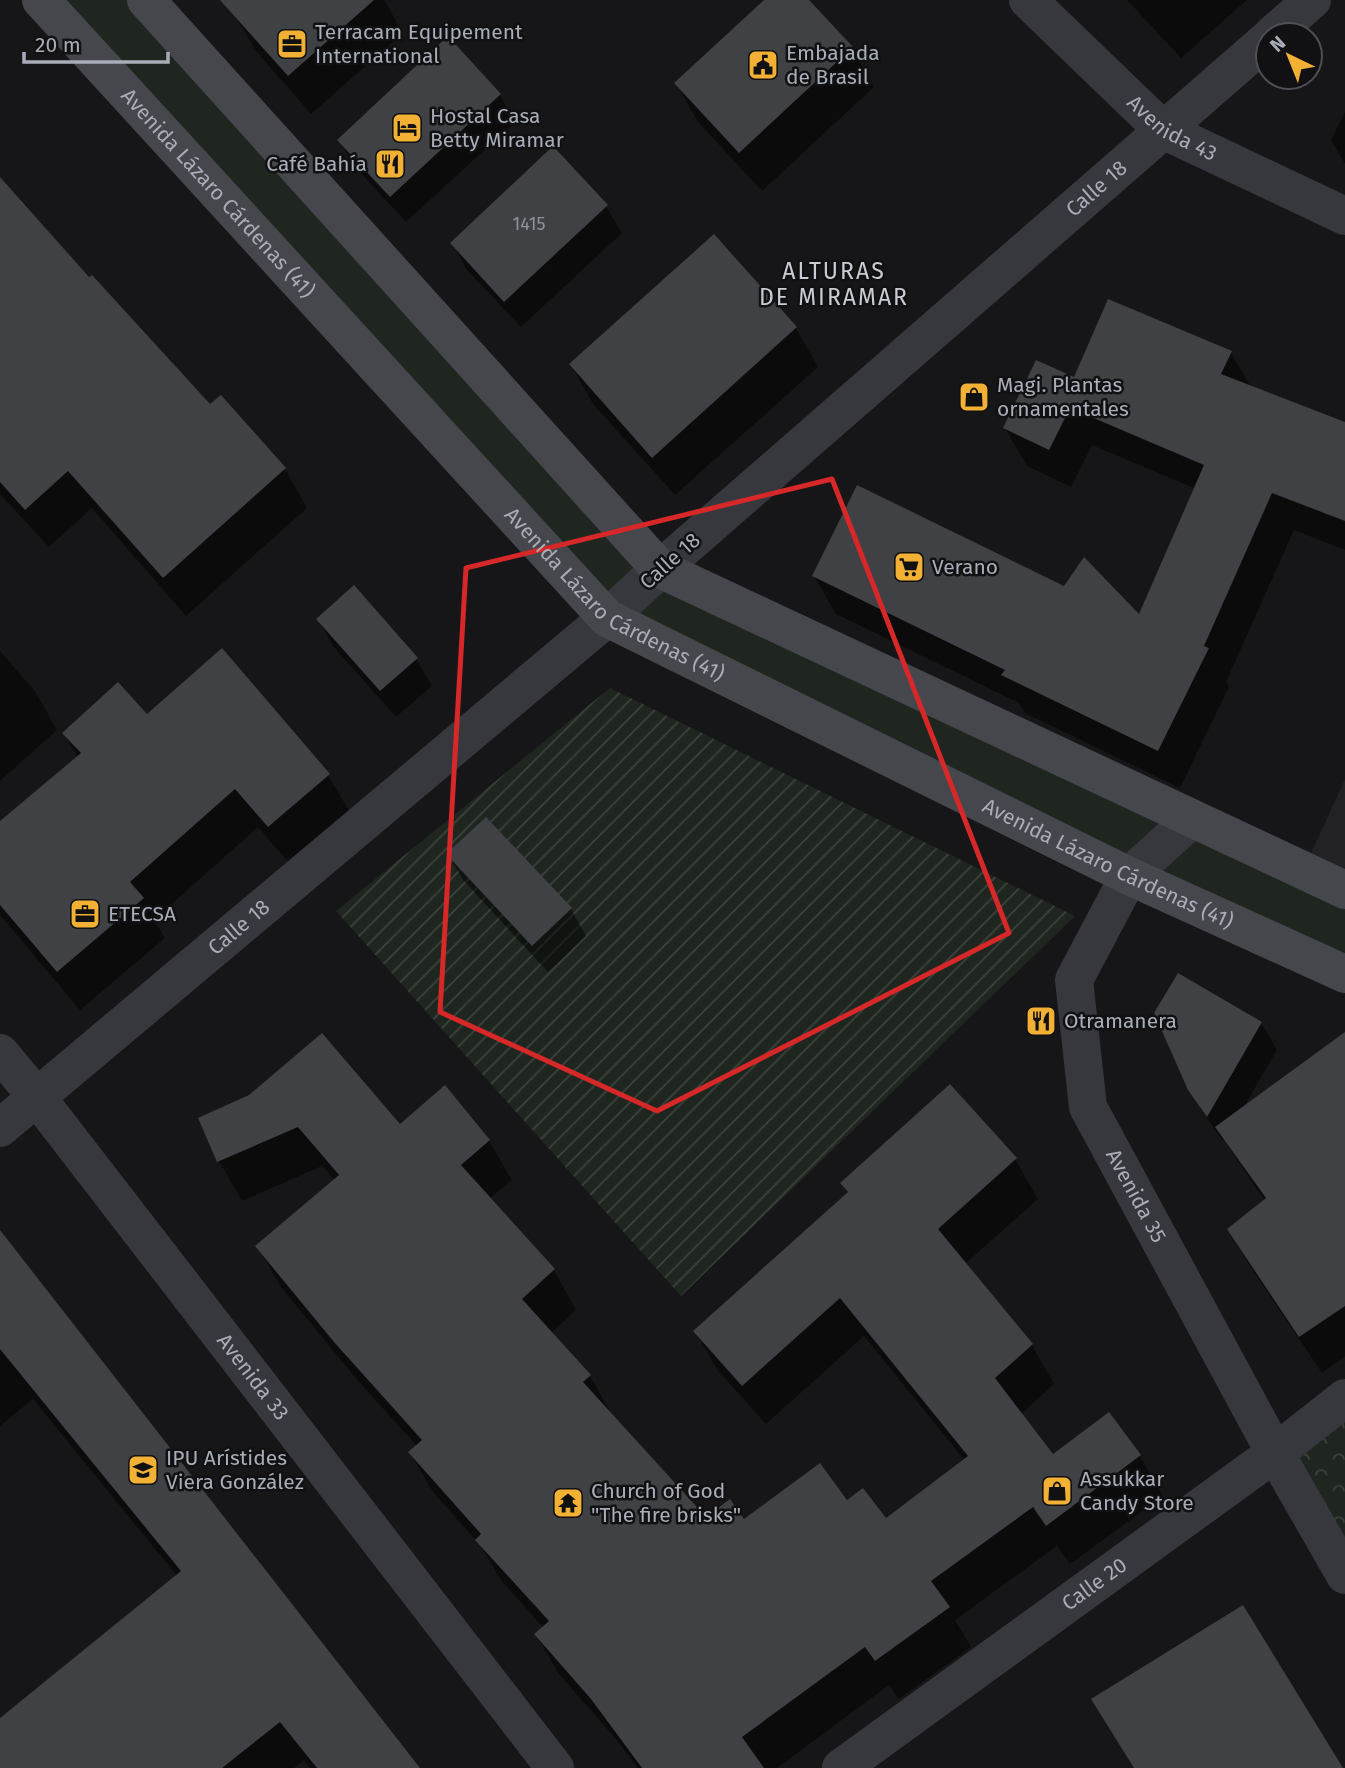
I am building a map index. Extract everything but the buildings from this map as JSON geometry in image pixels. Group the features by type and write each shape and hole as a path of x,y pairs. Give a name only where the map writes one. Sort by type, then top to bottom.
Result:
{"main road":[{"name":"Avenida Lázaro Cárdenas (41)","path":"41,0 607,618 1129,876 1345,974"},
{"name":"Avenida Lázaro Cárdenas (41)","path":"146,0 660,569 1345,890"}],"street":[{"name":"Avenida 43","path":"1028,0 1163,130 1345,216"},
{"path":"1288,21 1312,0"},
{"name":"Calle 18","path":"0,1128 607,618 1254,51"},
{"name":"Avenida 35","path":"1191,820 1129,876 1074,980 1088,1107 1275,1453 1345,1575"},
{"name":"Avenida 33","path":"0,1053 555,1768"},
{"name":"Calle 20","path":"841,1768 1275,1453 1345,1398"}],"highlighted area":[{"path":"832,479 1009,933 657,1111 440,1012 466,568"}],"shaded area":[{"path":"1345,779 1345,890 1303,871"}],"green space":[{"path":"40,0 142,0 660,569 1345,890 1345,974 607,618"},
{"path":"610,688 1075,916 681,1296 336,911"},
{"path":"1345,1398 1345,1575 1275,1453"}],"place":[{"name":"Terracam Equipement International","path":"292,44"},
{"name":"Embajada de Brasil","path":"763,65"},
{"name":"Hostal Casa Betty Miramar","path":"407,128"},
{"name":"Café Bahía","path":"390,164"},
{"name":"Magi. Plantas ornamentales","path":"974,397"},
{"name":"Verano","path":"909,567"},
{"name":"ETECSA","path":"85,914"},
{"name":"Otramanera","path":"1041,1021"},
{"name":"IPU Arístides Viera González","path":"143,1470"},
{"name":"Assukkar Candy Store","path":"1057,1491"},
{"name":"Church of God \"The fire brisks\"","path":"568,1503"}],"district":[{"name":"ALTURAS DE MIRAMAR","path":"834,284"}]}
